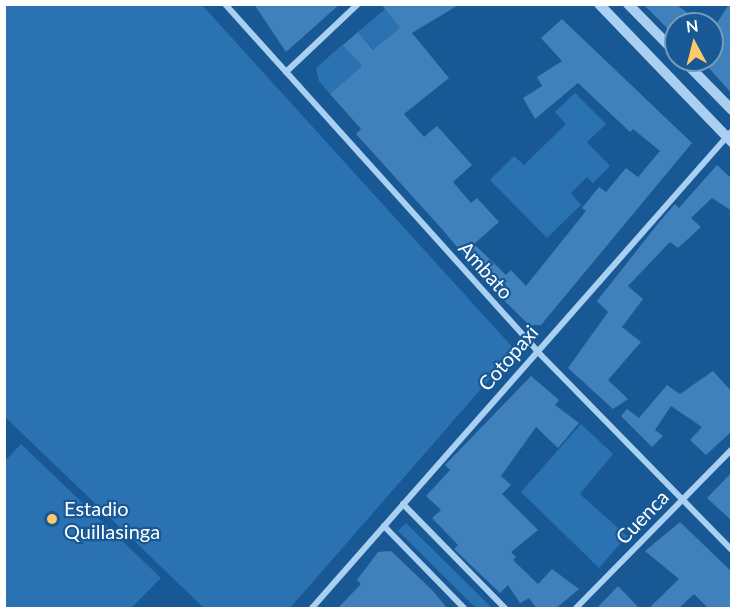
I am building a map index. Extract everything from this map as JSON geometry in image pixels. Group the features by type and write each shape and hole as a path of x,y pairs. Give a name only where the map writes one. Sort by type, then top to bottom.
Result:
{"street":[{"name":"Ambato","path":"225,4 536,351 681,501 732,550"},
{"path":"286,72 358,4"},
{"path":"598,4 730,137"},
{"path":"628,4 664,41"},
{"path":"695,72 732,110"},
{"name":"Cotopaxi","path":"312,609 536,351 730,137"},
{"name":"Cuenca","path":"576,609 732,450"},
{"path":"403,504 505,609"},
{"path":"384,526 464,609"}],"shaded area":[{"path":"4,5 202,5 515,350 290,608 204,608 5,417"},
{"path":"385,9 400,28 381,58 358,32"},
{"path":"343,44 362,66 330,94 319,81 316,68"},
{"path":"575,93 606,124 587,142 610,166 593,183 587,177 571,193 581,205 547,238 490,180 514,156 524,165 566,124 555,112"},
{"path":"581,424 613,454 580,494 627,536 599,568 521,492"},
{"name":"Estadio Quillasinga","path":"21,444 161,578 131,608 5,608 5,461"},
{"path":"406,523 492,608 476,608 398,531"}],"building":[{"path":"254,4 340,4 286,52"},
{"path":"381,4 460,4 412,33 449,78 404,114 424,137 437,126 472,165 453,182 471,203 477,198 499,222 474,244 506,275 511,270 526,286 586,211 582,208 599,187 606,192 626,168 638,177 660,151 633,129 630,132 578,83 535,119 523,98 542,86 537,77 562,61 541,38 562,19 692,143 541,325 529,325 465,262 467,259 442,229 356,134 361,129 330,94 362,66 343,45 358,32 373,50 400,28"},
{"path":"643,4 675,4 687,12 664,12 664,25"},
{"path":"729,4 732,4 732,94 713,72 724,72 724,12"},
{"path":"717,165 732,179 732,211 712,198 691,218 701,227 678,248 670,242 628,286 643,299 622,327 641,342 608,380 628,399 613,409 568,368 608,312 597,301 675,204 679,208"},
{"path":"713,371 732,392 732,431 706,455 690,440 702,427 671,406 655,430 663,436 652,447 621,416 627,409 639,418 667,385 680,394"},
{"path":"531,376 559,400 555,405 579,423 558,448 536,427 501,476 511,485 502,494 538,530 511,552 516,557 513,560 538,584 552,569 579,589 555,609 537,609 529,598 520,603 508,585 500,593 454,549 458,545 432,518 441,510 426,496 450,470 445,465"},
{"path":"732,472 732,521 707,498"},
{"path":"680,522 732,572 732,609 709,609 694,594 678,609 648,609 679,579 645,551"},
{"path":"391,551 432,590 448,609 337,609 361,584 357,580 378,552"},
{"path":"618,586 640,609 596,609"}],"place":[{"name":"Estadio Quillasinga","path":"52,519"}]}
